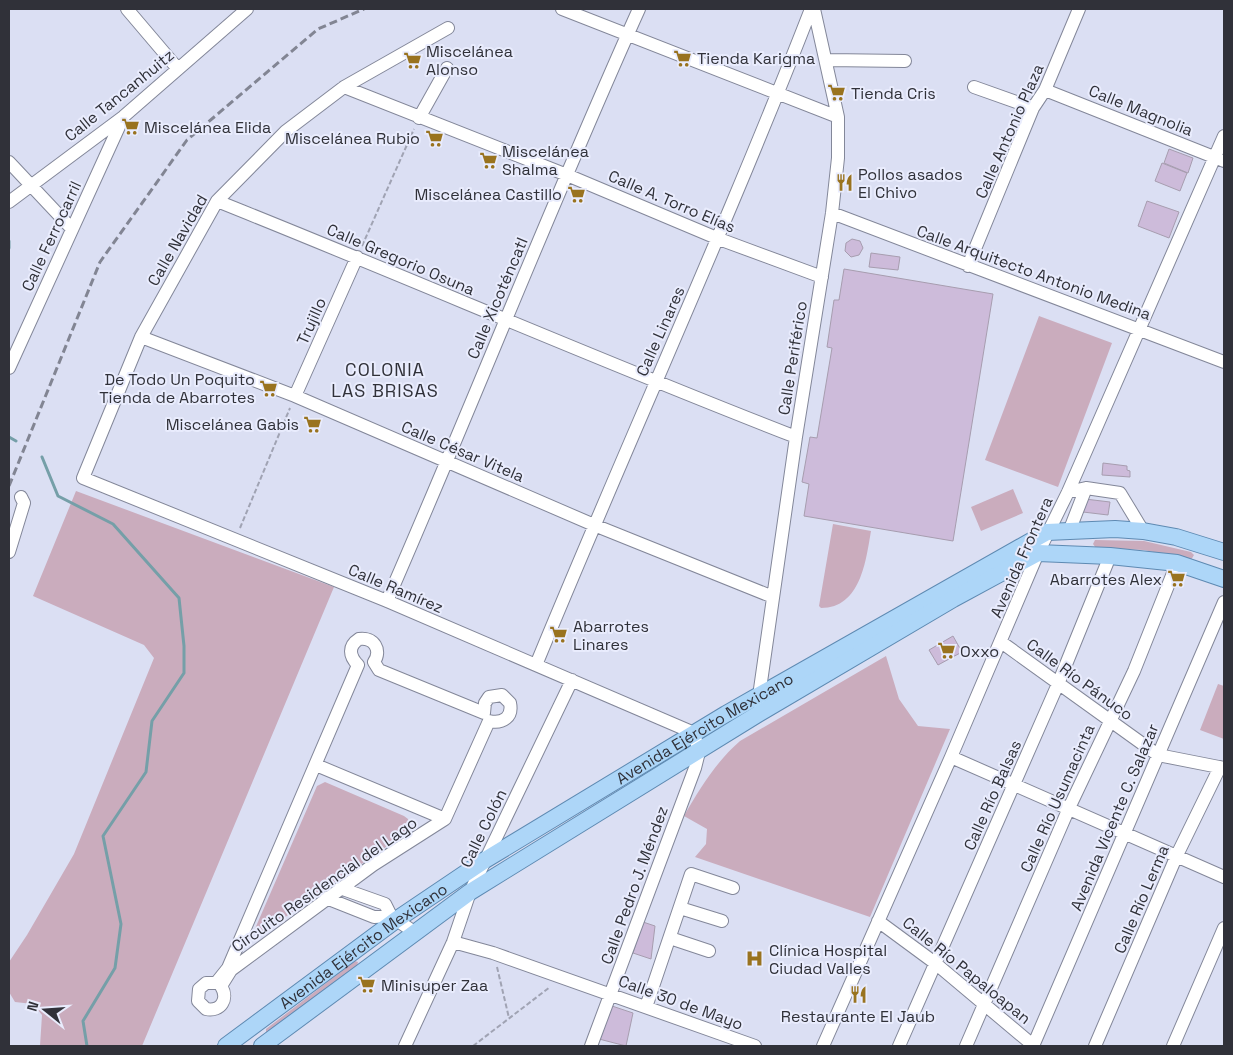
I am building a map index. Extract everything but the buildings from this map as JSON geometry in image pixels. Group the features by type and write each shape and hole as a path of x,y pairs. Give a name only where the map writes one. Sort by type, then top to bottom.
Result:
{"main road":[{"name":"Avenida Ejército Mexicano","path":"226,1046 394,918 486,860 758,695 1047,532 1070,529 1142,531 1176,537 1224,552"},
{"name":"Avenida Ejército Mexicano","path":"262,1046 470,892 758,714 953,599 1038,553"},
{"path":"1038,553 1110,556 1178,563 1224,579"}],"street":[{"path":"127,9 178,69"},
{"name":"Calle Tancanhuitz","path":"9,202 124,117 247,9"},
{"path":"562,9 838,117"},
{"name":"Calle Xicoténcatl","path":"387,601 447,463 504,320 639,9"},
{"name":"Calle Periférico","path":"758,714 758,695 796,437 832,213 838,158 838,117 827,60 813,9"},
{"name":"Calle Linares","path":"536,666 594,525 719,239 813,9"},
{"name":"Calle Antonio Plaza","path":"968,266 1033,108 1045,90 1080,9"},
{"name":"Calle Navidad","path":"83,478 141,337 216,201 286,131 344,87 448,28"},
{"path":"827,60 905,61"},
{"path":"419,118 447,68"},
{"name":"Calle A. Torro Elías","path":"344,87 567,175 719,239 822,276"},
{"path":"974,87 1033,108"},
{"name":"Calle Magnolia","path":"1045,90 1220,159"},
{"name":"Calle Ferrocarril","path":"9,368 124,117"},
{"name":"Avenida Frontera","path":"823,1046 951,757 1047,532 1068,492 1138,328 1220,159 1224,136"},
{"path":"9,162 72,228"},
{"name":"Calle Gregorio Osuna","path":"216,201 357,257 656,383 796,437"},
{"name":"Calle Arquitecto Antonio Medina","path":"832,213 1224,362"},
{"name":"Trujillo","path":"295,396 357,257"},
{"name":"Calle César Vitela","path":"141,337 295,396 594,525 773,597"},
{"name":"Calle Ramírez","path":"83,478 387,601 694,733"},
{"path":"1070,529 1086,488"},
{"path":"1068,492 1086,488 1120,493 1142,531"},
{"path":"9,552 24,503 21,497"},
{"name":"Calle Río Balsas","path":"899,1046 1058,684 1110,556"},
{"name":"Calle Río Usumacinta","path":"966,1046 1069,808 1134,671 1178,563"},
{"name":"Avenida Vicente C. Salazar","path":"1034,1046 1224,602"},
{"name":"Circuito Residencial del Lago","path":"360,640 370,640 375,644 378,654 374,662 379,670 484,713 485,703 490,697 502,695 510,703 510,714 506,719 497,723 490,721 445,819 340,888 231,970 221,986 225,996 223,1004 218,1008 212,1010 201,1006 198,995 199,989 206,983 216,983 228,968 358,665 352,660 350,654 351,647 360,640"},
{"name":"Calle Río Pánuco","path":"1001,642 1158,755 1222,767"},
{"name":"Calle Colón","path":"405,1046 453,942 470,892 572,680"},
{"name":"Calle Pedro J. Méndez","path":"591,1046 692,776 698,752 694,733"},
{"path":"951,757 1224,877"},
{"name":"Circuito Residencial del Lago","path":"316,765 445,819"},
{"name":"Calle Río Lerma","path":"1095,1046 1177,856 1222,767"},
{"path":"646,1007 692,874 733,888"},
{"path":"340,888 385,904 394,918 414,932"},
{"path":"326,898 374,917 394,918"},
{"path":"680,908 722,921"},
{"name":"Calle Río Papaloapan","path":"878,921 935,963 1034,1046"},
{"path":"1173,1046 1224,928"},
{"path":"670,938 709,951"},
{"name":"Calle 30 de Mayo","path":"453,942 493,953 755,1046"}],"path":[{"path":"357,257 419,118"},
{"path":"236,539 295,396"},
{"path":"493,953 509,1018"},
{"path":"473,1046 562,977"}],"shaded area":[{"path":"1039,316 1112,343 1058,487 985,460"},
{"path":"1013,489 1023,513 981,531 971,507"},
{"path":"76,491 334,587 142,1046 40,1046 42,1015 33,1004 15,1002 9,992 9,962 74,854 154,658 144,645 33,596"},
{"path":"833,524 871,531 864,568 853,591 845,600 834,606 821,608 819,606"},
{"path":"1095,540 1144,541 1191,552 1194,555 1191,560 1144,550 1096,548 1093,544"},
{"path":"886,656 899,699 918,726 950,729 870,917 695,857 706,844 707,829 684,816 709,776 731,749 740,741"},
{"path":"1218,684 1224,686 1224,739 1200,730"},
{"path":"325,782 404,816 408,819 409,827 403,835 258,936 254,931 317,786"},
{"path":"355,961 358,962 357,966 266,1033 266,1029"}],"waterway":[{"path":"9,241 9,248"},
{"path":"9,437 16,441"},
{"path":"42,457 58,496 113,524 179,598 184,646 184,673 152,721 146,772 103,836 121,924 115,968 83,1021 87,1046"}],"railway":[{"path":"9,486 100,262 187,140 318,29 364,9"}],"place":[{"name":"Tienda Karigma","path":"683,58"},
{"name":"Miscelánea Alonso","path":"412,60"},
{"name":"Tienda Cris","path":"837,93"},
{"name":"Miscelánea Elida","path":"130,127"},
{"name":"Miscelánea Rubio","path":"434,138"},
{"name":"Miscelánea Shalma","path":"488,160"},
{"name":"Pollos asados El Chivo","path":"844,183"},
{"name":"Miscelánea Castillo","path":"576,194"},
{"name":"De Todo Un Poquito Tienda de Abarrotes","path":"269,388"},
{"name":"Miscelánea Gabis","path":"313,424"},
{"name":"Abarrotes Alex","path":"1176,579"},
{"name":"Abarrotes Linares","path":"559,635"},
{"name":"Oxxo","path":"946,651"},
{"name":"Clínica Hospital Ciudad Valles","path":"755,959"},
{"name":"Minisuper Zaa","path":"367,985"},
{"name":"Restaurante El Jaub","path":"858,995"}],"district":[{"name":"COLONIA LAS BRISAS","path":"385,380"}]}
